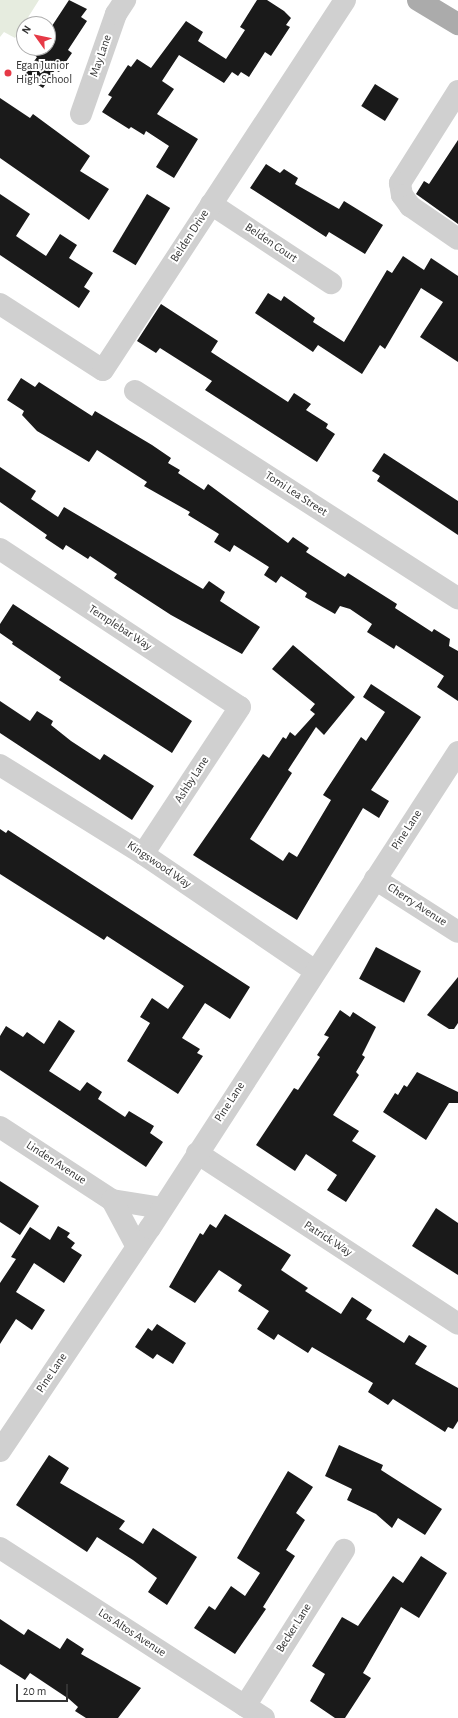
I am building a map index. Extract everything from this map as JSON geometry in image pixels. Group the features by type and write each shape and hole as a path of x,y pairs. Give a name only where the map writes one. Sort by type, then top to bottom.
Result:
{"main road":[{"path":"418,0 458,24"}],"street":[{"name":"May Lane","path":"81,114 116,14 125,0"},
{"name":"Belden Drive","path":"0,304 103,370 344,0"},
{"path":"458,91 400,183 402,195 410,206 458,239"},
{"name":"Belden Court","path":"211,204 331,283"},
{"name":"Tomi Lea Street","path":"134,391 458,598"},
{"name":"Templebar Way","path":"0,549 240,707"},
{"name":"Ashby Lane","path":"143,854 240,707"},
{"name":"Pine Lane","path":"0,1451 137,1247 314,970 458,752"},
{"name":"Kingswood Way","path":"0,765 143,854 314,970"},
{"name":"Cherry Avenue","path":"375,879 458,932"},
{"name":"Linden Avenue","path":"0,1127 112,1200 162,1208"},
{"name":"Patrick Way","path":"198,1153 458,1324"},
{"name":"Linden Avenue","path":"112,1200 137,1247"},
{"name":"Los Altos Avenue","path":"0,1548 264,1718"},
{"name":"Becker Lane","path":"245,1706 344,1550"}],"shaded area":[{"path":"0,0 39,0 29,16 16,16 15,38 4,32 0,37"}],"building":[{"path":"69,0 87,9 81,17 87,21 68,50 72,53 59,72 55,70 43,88 24,76 37,57 35,56 56,56 56,20"},
{"path":"257,0 267,0 284,11 291,18 286,25 290,27 271,56 265,52 249,77 241,72 238,76 232,72 224,83 179,55 162,81 174,89 157,114 198,139 174,178 156,167 169,146 146,131 144,135 131,127 129,129 102,112 112,97 108,95 128,65 131,67 137,59 151,68 186,21 203,32 198,41 226,59 245,30 240,27"},
{"path":"375,84 399,99 385,121 361,106"},
{"path":"0,98 30,118 33,114 90,156 80,171 109,189 89,220 0,158"},
{"path":"458,140 458,224 416,194 424,181 429,184"},
{"path":"266,164 280,173 284,169 298,178 295,184 339,209 344,201 383,225 365,254 329,232 326,237 250,188"},
{"path":"0,194 30,214 16,236 46,256 60,234 77,245 69,258 93,273 84,287 90,291 79,308 0,255"},
{"path":"147,194 170,208 136,265 112,251"},
{"path":"403,256 424,270 431,258 458,276 458,362 420,337 443,302 421,288 385,349 380,345 362,374 318,345 313,352 255,313 268,293 281,301 284,296 315,318 313,322 344,342 387,270 392,273"},
{"path":"161,304 218,341 211,352 288,402 294,393 311,404 306,410 328,424 326,428 335,434 317,462 205,390 212,381 160,348 156,353 137,341"},
{"path":"21,378 35,387 39,382 92,416 95,411 152,445 171,458 168,463 180,470 178,473 204,490 208,484 288,543 293,537 309,548 306,552 345,577 348,573 397,604 395,608 432,632 434,629 450,639 449,646 458,651 458,701 437,687 444,676 396,645 394,649 367,632 372,624 350,609 340,606 335,614 305,597 307,593 281,576 276,583 264,575 269,567 234,545 230,552 214,542 219,534 188,515 190,512 144,486 147,482 97,450 89,462 37,431 22,415 24,411 7,400"},
{"path":"384,453 458,501 458,535 377,481 380,476 372,471"},
{"path":"0,467 36,491 31,499 58,517 64,507 203,589 209,581 225,592 220,601 260,627 242,654 171,615 114,578 117,574 90,556 88,559 66,545 63,550 45,538 47,535 0,502"},
{"path":"13,604 192,721 172,753 59,680 61,677 12,644 13,642 0,633 0,624"},
{"path":"293,645 355,697 324,735 316,727 288,770 292,773 250,839 283,861 289,852 297,857 331,800 323,795 361,737 366,741 385,712 363,697 371,684 421,717 371,790 389,801 379,818 363,808 297,920 193,855 263,754 269,758 283,737 286,739 290,732 295,736 315,714 310,710 315,704 272,669"},
{"path":"0,701 30,721 37,711 53,721 51,725 71,741 100,760 104,754 154,786 132,820 0,733"},
{"path":"0,829 6,833 8,830 250,987 230,1019 205,1003 182,1038 200,1049 197,1053 203,1056 178,1094 127,1061 150,1023 140,1017 152,998 168,1009 184,986 107,936 104,940 0,874"},
{"path":"376,947 421,971 404,1003 359,979"},
{"path":"458,977 458,1023 454,1029 449,1029 427,1015"},
{"path":"340,1010 350,1017 353,1012 376,1027 362,1055 365,1057 356,1072 359,1075 333,1115 359,1131 352,1141 376,1156 346,1202 327,1190 337,1175 306,1154 295,1171 256,1145 294,1088 298,1090 320,1057 317,1055 329,1037 324,1035"},
{"path":"59,1020 75,1031 49,1071 80,1091 87,1082 102,1092 98,1099 125,1117 129,1111 154,1126 150,1133 163,1142 146,1167 0,1070 0,1036 6,1026 23,1037 27,1032 44,1044"},
{"path":"417,1072 458,1092 458,1103 449,1103 426,1140 383,1112 395,1093 398,1095 404,1085 407,1087"},
{"path":"0,1181 39,1206 20,1235 0,1222"},
{"path":"436,1208 458,1223 458,1275 412,1246"},
{"path":"225,1214 291,1255 281,1270 308,1288 305,1291 341,1314 352,1297 372,1310 366,1319 404,1343 409,1335 427,1346 415,1364 458,1388 458,1421 453,1429 448,1427 445,1432 393,1399 388,1405 368,1392 373,1383 312,1347 308,1353 278,1334 274,1340 257,1329 269,1311 238,1291 242,1285 219,1270 195,1303 169,1287 200,1233 203,1235 210,1224 216,1228"},
{"path":"58,1226 70,1233 67,1237 75,1243 71,1248 82,1255 64,1283 34,1263 16,1292 45,1310 32,1330 16,1319 0,1344 0,1283 16,1259 11,1257 30,1227 50,1240"},
{"path":"157,1324 186,1343 173,1364 157,1354 153,1359 135,1347 148,1328 152,1331"},
{"path":"339,1445 383,1465 381,1470 442,1509 425,1535 398,1518 392,1528 376,1514 347,1500 352,1489 325,1476"},
{"path":"49,1455 69,1468 60,1483 125,1521 119,1529 143,1544 153,1528 197,1557 167,1605 148,1592 157,1578 133,1560 97,1537 87,1552 16,1505"},
{"path":"288,1471 313,1487 296,1513 305,1520 286,1550 295,1556 263,1607 266,1609 235,1654 194,1628 209,1606 215,1610 231,1586 245,1596 260,1573 237,1558"},
{"path":"421,1556 447,1573 419,1618 401,1607 363,1673 371,1678 345,1718 335,1718 310,1701 325,1674 312,1666 342,1617 358,1626 393,1576 403,1583"},
{"path":"0,1619 24,1635 28,1629 60,1649 67,1638 84,1649 81,1654 141,1688 118,1718 86,1718 75,1711 78,1707 69,1699 30,1673 25,1680 0,1664"}],"place":[{"name":"Egan Junior High School","path":"8,73"}]}
